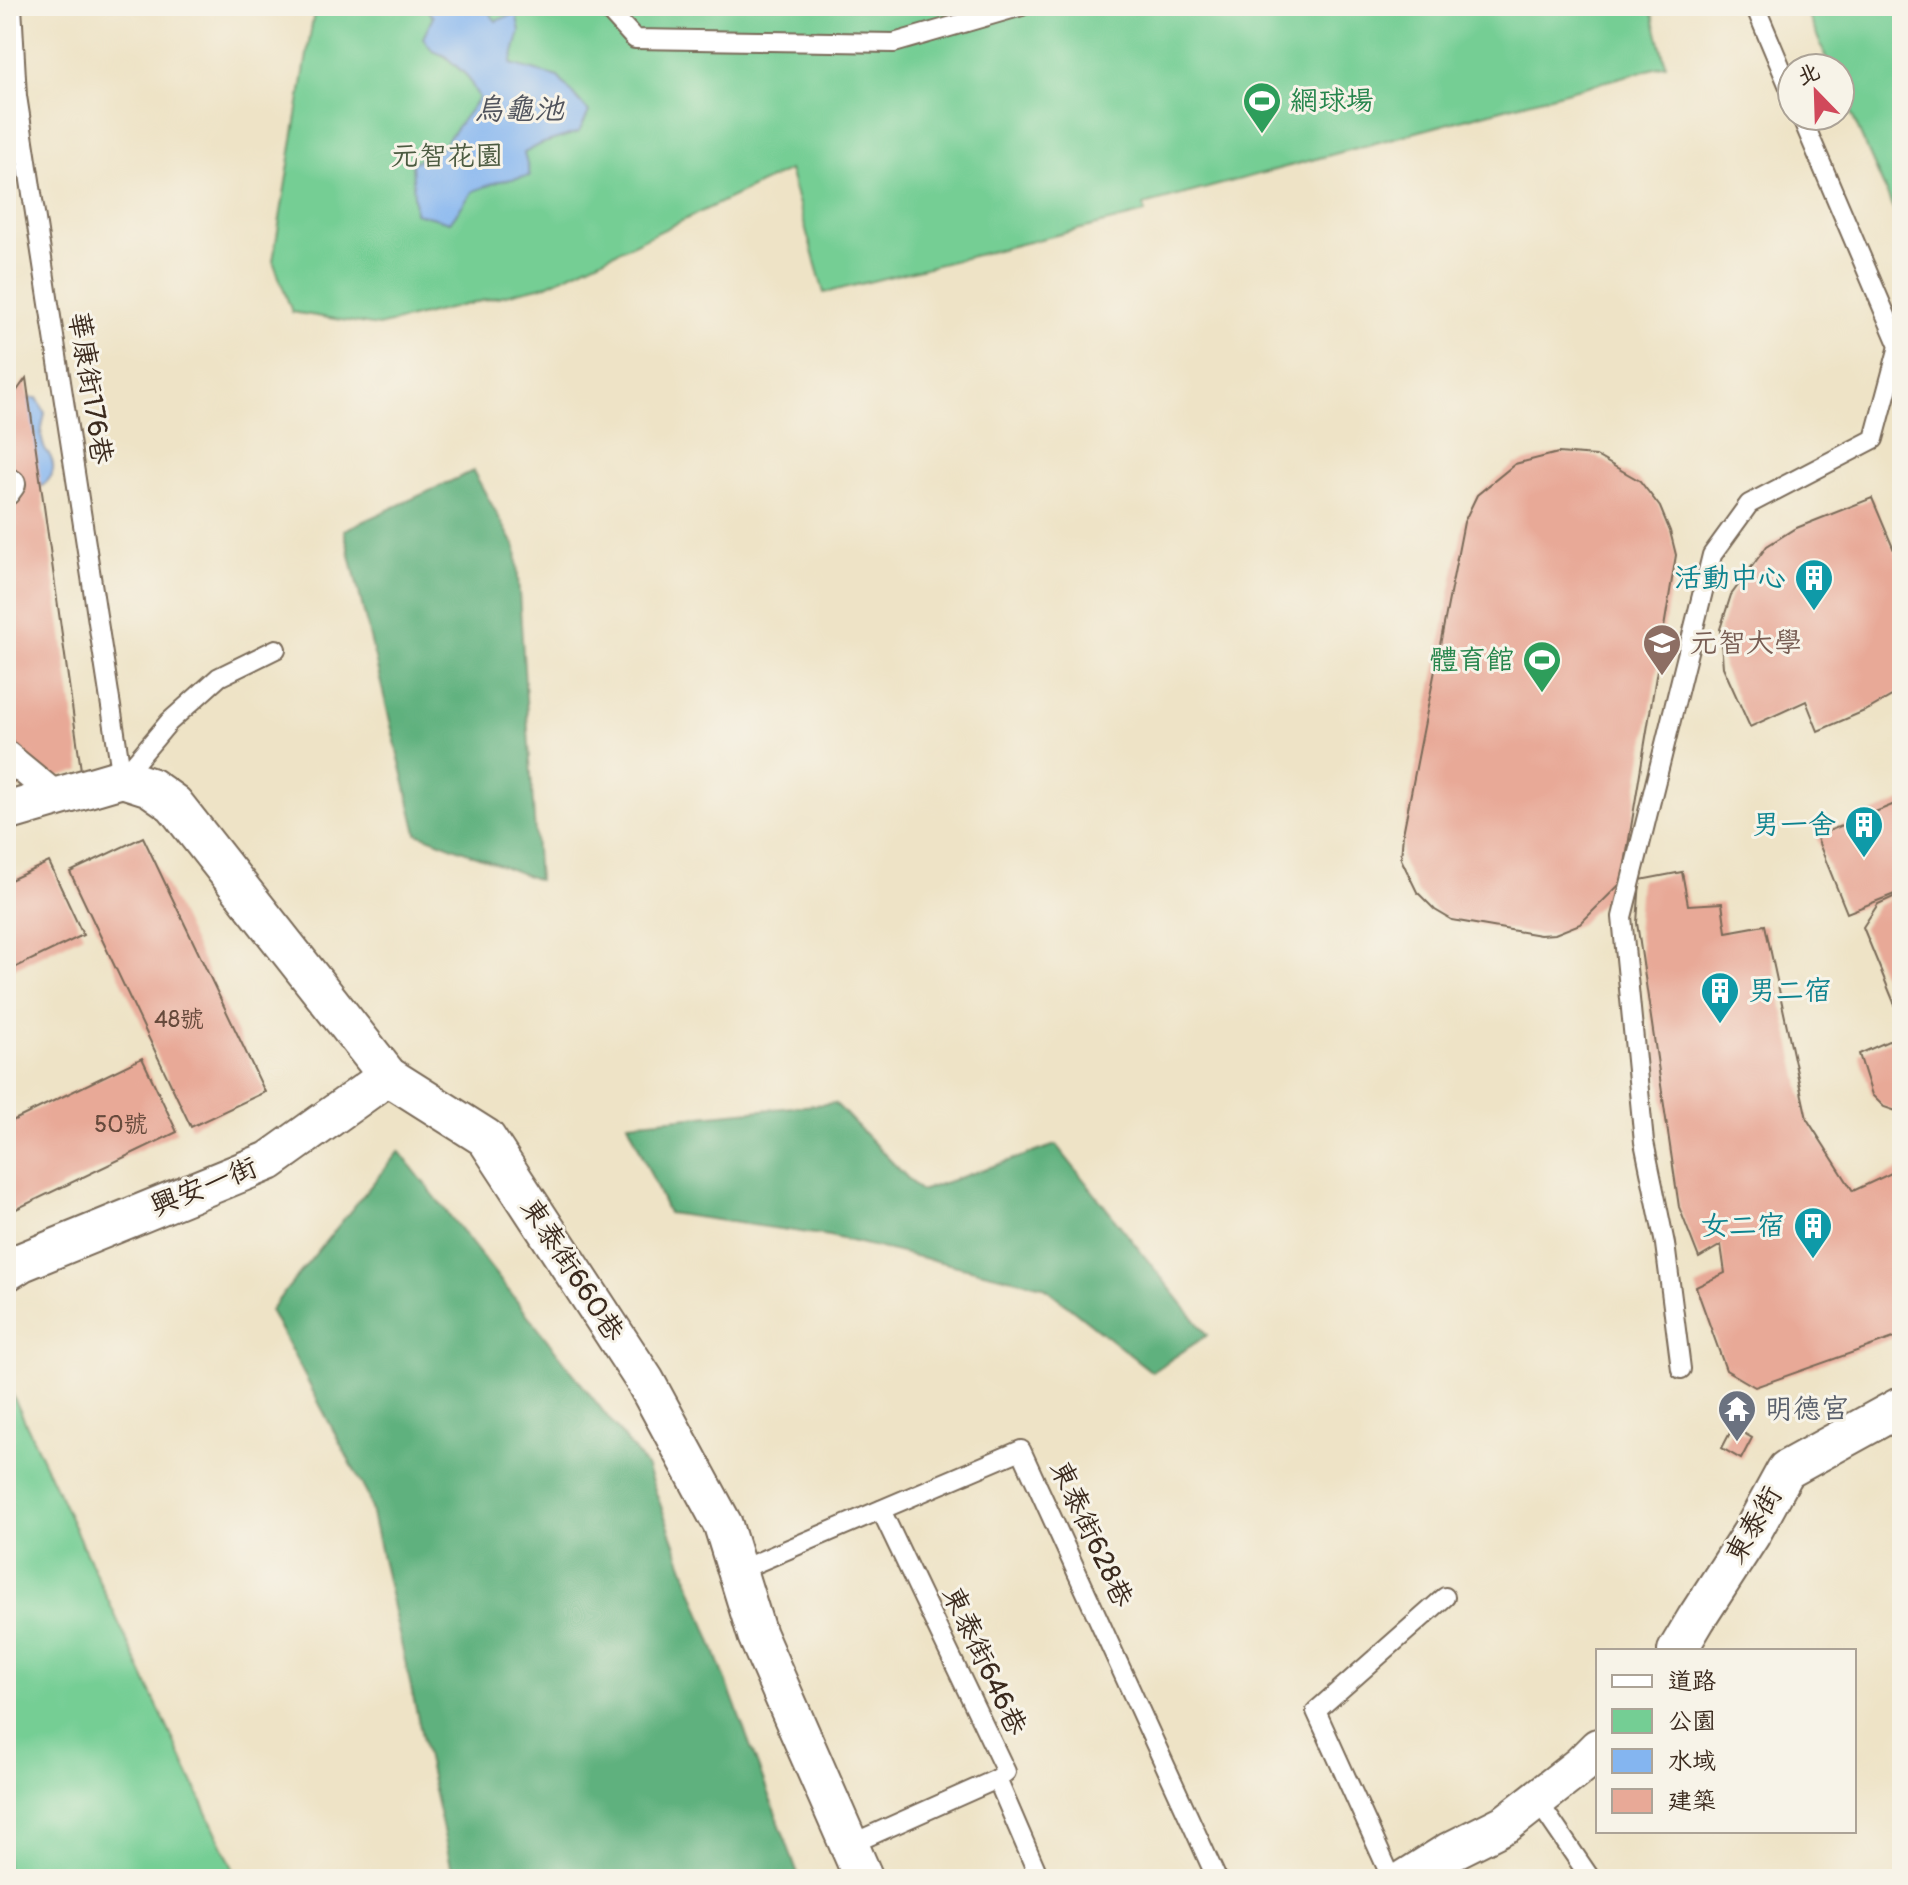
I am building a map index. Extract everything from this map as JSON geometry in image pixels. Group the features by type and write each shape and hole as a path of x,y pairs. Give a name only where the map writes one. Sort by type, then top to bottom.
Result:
{"street":[{"path":"6,755 57,797"},
{"path":"6,812 122,778"},
{"name":"東泰街660巷","path":"122,778 150,787 174,804 388,1076 486,1138 645,1381 723,1525 757,1635 857,1862"},
{"name":"興安一街","path":"6,1272 22,1262 269,1161 388,1076"},
{"name":"東泰街","path":"1678,1649 1751,1534 1786,1470 1902,1406"},
{"path":"1406,1879 1449,1852 1507,1823 1596,1750"}],"lane":[{"name":"華康街176巷","path":"12,6 17,96 122,778"},
{"path":"605,6 635,39 894,43 1022,6"},
{"path":"1755,6 1776,56"},
{"path":"1681,1369 1665,1244 1644,1142 1622,917 1712,555 1749,504 1874,439 1899,346 1808,132"},
{"path":"122,778 169,722 219,677 276,649"},
{"name":"東泰街628巷","path":"737,1571 1021,1450 1217,1879"},
{"name":"東泰街646巷","path":"881,1510 1006,1772 997,1779 1040,1879"},
{"path":"1392,1879 1316,1711 1445,1597"},
{"path":"857,1862 997,1779"},
{"path":"1537,1800 1591,1879"}],"green space":[{"name":"元智花園","path":"315,6 1086,6 1088,12 1110,6 1650,6 1666,65 1144,205 1145,213 824,293 789,170 547,285 378,326 292,312 273,261"},
{"path":"1804,6 1902,6 1902,228 1856,124 1856,52 1824,52"},
{"path":"473,471 516,548 538,880 417,833 344,530"},
{"path":"835,1103 920,1191 1056,1145 1207,1335 1152,1372 1043,1286 829,1236 668,1213 628,1123"},
{"path":"399,1151 646,1466 800,1879 454,1879 368,1496 270,1310"},
{"path":"6,1381 238,1879 6,1879"}],"water":[{"name":"烏龜池","path":"424,6 484,6 496,21 516,13 520,31 511,64 558,77 589,112 579,132 524,153 530,176 500,181 473,191 450,222 415,213 412,163 441,148 479,98 467,76 445,56 433,51 423,38 433,17"},
{"path":"37,398 45,413 43,443 53,468 44,485 35,490 6,416 23,399"}],"building":[{"path":"26,378 81,770 6,791 6,406"},
{"name":"體育館","path":"1558,453 1596,456 1640,481 1660,507 1676,555 1622,882 1580,924 1555,934 1540,935 1452,920 1435,910 1417,892 1401,859 1403,834 1464,522 1477,495 1515,464"},
{"name":"活動中心","path":"1872,498 1902,569 1902,690 1869,709 1818,731 1806,701 1750,727 1723,667 1720,629 1731,595 1767,546 1794,529"},
{"name":"男一舍","path":"1902,801 1902,891 1847,913 1816,836"},
{"path":"143,837 265,1092 191,1127 70,872"},
{"path":"49,862 83,935 6,972 6,882"},
{"path":"1682,872 1688,905 1722,903 1726,932 1765,925 1807,1119 1853,1191 1902,1168 1902,1335 1755,1387 1726,1370 1696,1287 1725,1273 1721,1245 1699,1258 1679,1207 1637,923 1640,880"},
{"path":"1902,893 1902,1022 1863,927 1878,904"},
{"path":"1902,1035 1902,1108 1896,1111 1884,1107 1872,1095 1859,1054"},
{"path":"142,1058 177,1132 6,1214 6,1124"},
{"name":"明德宮","path":"1733,1427 1752,1438 1741,1459 1722,1448"}],"place":[{"name":"網球場","path":"1262,135"},
{"name":"活動中心","path":"1814,612"},
{"name":"元智大學","path":"1662,677"},
{"name":"體育館","path":"1542,694"},
{"name":"男一舍","path":"1864,859"},
{"name":"男二宿","path":"1720,1025"},
{"name":"女二宿","path":"1813,1260"},
{"name":"明德宮","path":"1737,1443"}]}
